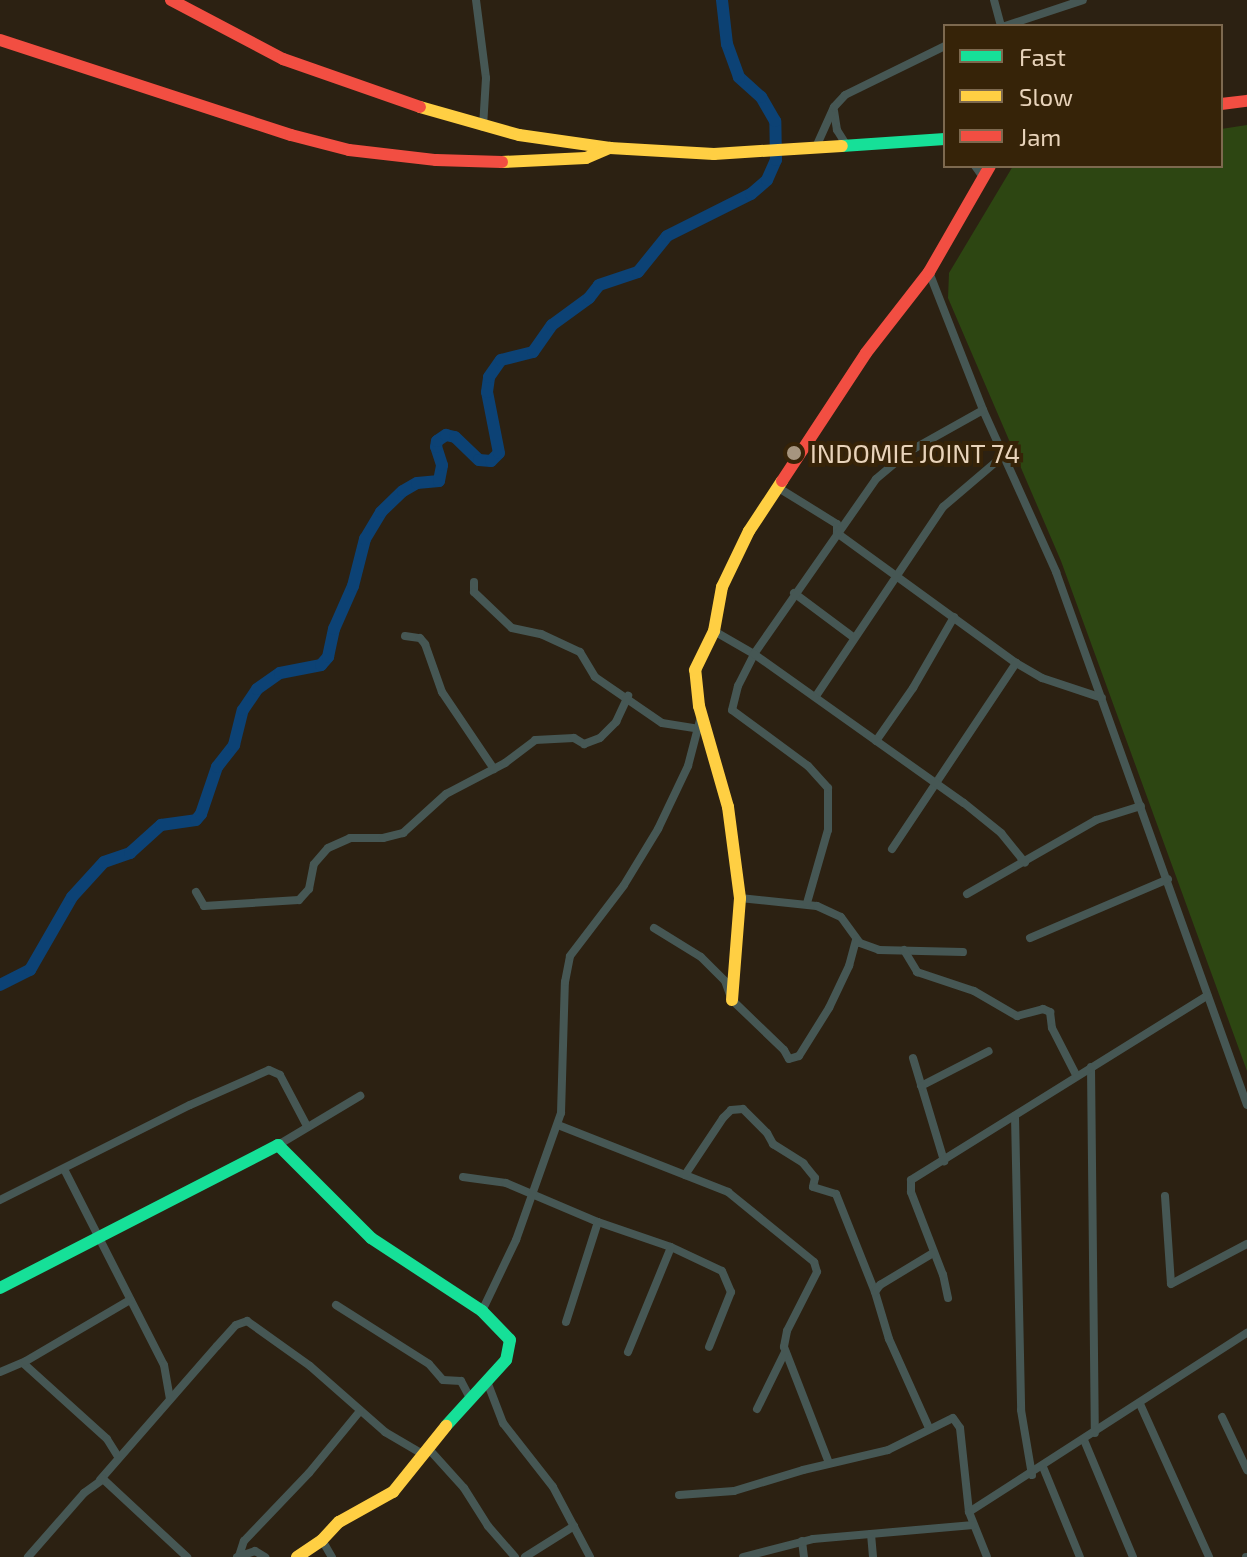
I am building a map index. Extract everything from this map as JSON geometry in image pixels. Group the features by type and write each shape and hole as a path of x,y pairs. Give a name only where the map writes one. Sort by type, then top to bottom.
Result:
{"street":[{"path":"171,0 283,59 483,127 610,148 714,154 943,139"},
{"path":"476,0 486,78 483,127"},
{"path":"994,0 1002,24"},
{"path":"1009,24 1077,1"},
{"path":"0,40 291,135 349,150 436,160 501,162 586,158 610,148"},
{"path":"816,147 834,107 855,88 943,47"},
{"path":"1223,104 1247,101"},
{"path":"834,107 837,130 847,147"},
{"path":"732,1000 740,898 728,807 702,716 695,670 714,631 722,587 731,563 777,487 866,353 929,272 983,170"},
{"path":"929,272 983,410 1056,572 1247,1105"},
{"path":"807,903 828,830 828,788 808,766 732,710 738,686 754,654 794,593 876,479 890,466 983,410"},
{"path":"816,696 943,507 1003,456"},
{"path":"777,487 837,524 837,533"},
{"path":"837,533 898,574 1016,663 1042,678 1102,698"},
{"path":"474,582 474,592 512,628 541,634 580,652 595,677 628,696 662,723 698,729"},
{"path":"794,593 853,637"},
{"path":"876,741 913,688 954,617"},
{"path":"714,631 816,696 936,782 1001,833 1025,863"},
{"path":"405,636 420,638 425,644 442,692 494,769"},
{"path":"892,849 1016,663"},
{"path":"196,892 204,906 299,900 309,889 314,864 328,848 350,838 383,838 403,833 446,794 494,769 535,740 574,738 584,744 600,738 616,722 628,696"},
{"path":"482,1311 504,1269 558,1125 562,1105 565,982 570,956 639,863 688,766 702,716"},
{"path":"967,894 1096,820 1141,806"},
{"path":"1030,938 1168,879"},
{"path":"740,898 807,903 841,917 856,940 879,950 963,952"},
{"path":"654,928 701,957 725,981 732,1000 784,1050 789,1059 794,1059 829,1008 849,966 856,940"},
{"path":"904,950 917,972 974,991 1017,1016 1043,1009 1050,1012 1052,1028 1076,1075"},
{"path":"948,1298 943,1275 910,1185 914,1176 944,1161 1076,1075 1207,996"},
{"path":"921,1086 989,1051"},
{"path":"913,1058 944,1161"},
{"path":"1091,1067 1095,1433"},
{"path":"0,1200 269,1070 280,1075 307,1126"},
{"path":"0,1288 278,1145 360,1096"},
{"path":"685,1175 723,1118 731,1110 743,1109 767,1133 773,1144 803,1163 815,1178 813,1187 836,1194 875,1292 894,1350 929,1428"},
{"path":"1015,1116 1021,1410 1032,1475"},
{"path":"558,1125 742,1200 817,1266 817,1272 787,1331 785,1352 757,1409"},
{"path":"278,1145 284,1147 371,1238 482,1311 507,1335 510,1346 506,1360 488,1384 424,1450 393,1492 339,1522 322,1540 297,1557"},
{"path":"64,1169 164,1365 170,1399"},
{"path":"463,1177 506,1183 598,1222 671,1247 722,1271 731,1286 709,1347"},
{"path":"1165,1196 1171,1284 1247,1244"},
{"path":"566,1322 598,1222"},
{"path":"628,1352 671,1247"},
{"path":"875,1292 933,1253"},
{"path":"0,1372 23,1363 130,1300"},
{"path":"336,1305 429,1364 443,1380 461,1381 471,1401"},
{"path":"28,1557 236,1325 247,1321 310,1366 360,1411 424,1450 464,1488 488,1526 515,1557"},
{"path":"969,1512 1032,1475 1247,1333"},
{"path":"785,1352 829,1463"},
{"path":"23,1363 107,1439 119,1458"},
{"path":"488,1384 503,1423 538,1466 590,1557"},
{"path":"1140,1404 1209,1557"},
{"path":"238,1556 244,1541 309,1473 360,1411"},
{"path":"679,1495 734,1491 829,1463 888,1450 949,1417 957,1422 969,1512 987,1557"},
{"path":"1222,1417 1247,1470"},
{"path":"1084,1440 1133,1557"},
{"path":"1043,1467 1080,1557"},
{"path":"100,1480 106,1480 187,1557"},
{"path":"743,1557 802,1541 973,1525"},
{"path":"525,1557 574,1526"},
{"path":"871,1534 873,1557"},
{"path":"322,1540 332,1557"},
{"path":"802,1541 804,1557"},
{"path":"238,1556 259,1551 265,1557"}],"green space":[{"path":"1247,125 1247,1071 1061,561 948,298 949,273 1012,168 1223,168 1223,129"}],"waterway":[{"path":"0,985 30,970 72,897 104,862 130,853 161,825 196,820 201,814 217,767 234,745 243,710 257,689 280,673 321,665 328,657 334,629 353,586 365,539 381,512 403,491 417,483 439,481 442,465 437,441 446,435 455,437 479,460 491,461 499,453 487,392 489,377 501,360 533,352 552,325 589,298 599,285 638,272 667,236 751,194 767,180 776,160 775,121 761,97 739,77 727,44 722,0"}],"traffic: fast":[{"path":"842,146 943,139"},
{"path":"0,1288 278,1145 371,1238 482,1311 510,1340 506,1360 446,1426"}],"traffic: slow":[{"path":"420,107 519,135 610,148 714,154 842,146"},
{"path":"502,162 586,158 610,148"},
{"path":"732,1000 740,898 728,807 699,706 695,670 714,631 722,587 749,531 782,481"},
{"path":"297,1557 322,1540 339,1522 393,1492 446,1426"}],"traffic: jam":[{"path":"171,0 283,59 420,107"},
{"path":"0,40 291,135 349,150 436,160 502,162"},
{"path":"1223,104 1247,101"},
{"path":"782,481 866,353 929,272 989,168"}],"place":[{"name":"INDOMIE JOINT 74","path":"794,453"}]}
